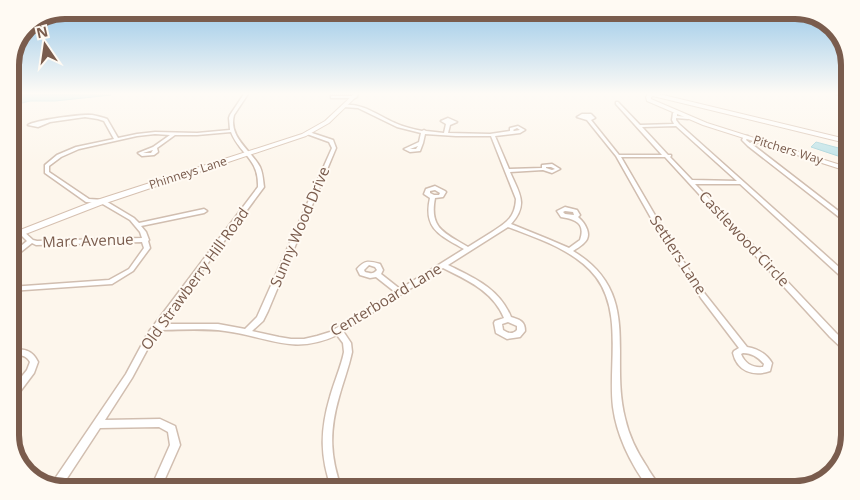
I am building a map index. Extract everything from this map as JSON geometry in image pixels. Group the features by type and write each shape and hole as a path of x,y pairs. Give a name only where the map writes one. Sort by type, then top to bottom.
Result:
{"main road":[{"name":"Phinneys Lane","path":"21,232 102,201 308,133 332,117"},
{"name":"Pitchers Way","path":"685,117 841,167"},
{"path":"746,117 841,140"}],"street":[{"path":"48,122 72,117"},
{"path":"94,117 101,118 108,123 117,140"},
{"path":"19,288 89,284 116,280 138,262 147,248 146,240 138,225 131,218 102,201 88,201 51,177 46,170 52,160 66,153 151,133 197,134 232,130 232,117"},
{"path":"381,117 396,125 424,132 492,134 512,131"},
{"name":"Castlewood Circle","path":"631,117 841,343"},
{"path":"675,117 674,122 677,125 841,273"},
{"name":"Settlers Lane","path":"588,119 618,156 667,242 703,296 744,349"},
{"path":"446,133 448,124"},
{"path":"640,126 677,125"},
{"name":"Old Strawberry Hill Road","path":"59,481 129,376 157,327 258,192 262,184 261,176 249,154 236,140 232,130"},
{"path":"421,143 424,132"},
{"path":"155,148 175,133"},
{"name":"Sunny Wood Drive","path":"246,332 260,319 264,311 334,148 331,141 308,133"},
{"name":"Centerboard Lane","path":"157,327 215,327 294,343 322,338 338,330 506,225 517,212 519,199 492,134"},
{"path":"746,137 744,140 750,145 841,216"},
{"path":"750,145 757,141"},
{"path":"618,156 668,156"},
{"path":"508,171 544,169"},
{"path":"692,182 741,183"},
{"path":"433,197 429,212 432,224 468,250"},
{"path":"138,225 204,211"},
{"path":"569,251 581,244 586,234 583,225 574,217"},
{"path":"506,225 547,240 569,251 597,274 606,287 613,301 616,321 617,395 620,417 634,454 650,481"},
{"path":"19,251 31,241 21,232"},
{"name":"Marc Avenue","path":"31,241 36,243 146,240"},
{"path":"443,265 487,290 502,306 508,319"},
{"path":"377,274 400,292"},
{"path":"334,481 329,469 326,438 329,411 348,352 347,343 338,330"},
{"path":"19,353 31,355 34,362 31,371 19,386"},
{"path":"97,424 154,423 165,425 172,429 175,445 159,481"}],"water":[{"path":"816,142 841,149 841,157 811,147"}]}
